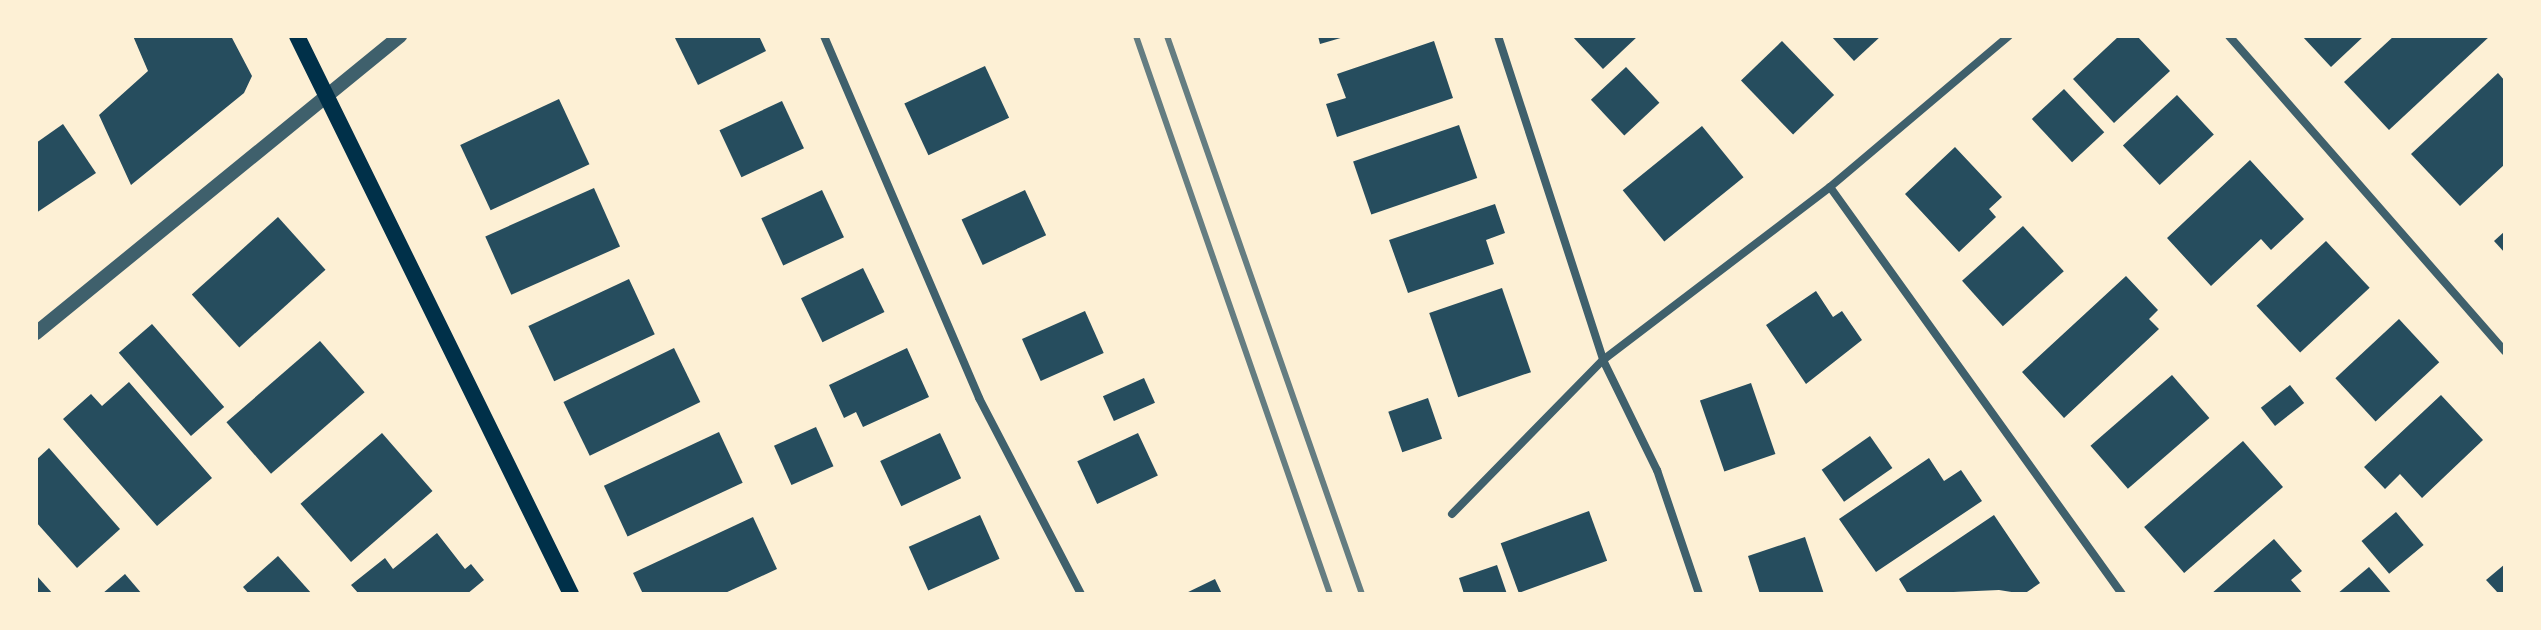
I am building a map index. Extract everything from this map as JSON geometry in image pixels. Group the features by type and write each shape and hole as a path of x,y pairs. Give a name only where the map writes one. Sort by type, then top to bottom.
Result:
{"main road":[{"path":"297,36 564,591"}],"street":[{"path":"36,333 400,36"},
{"path":"824,36 979,398 1081,594"},
{"path":"1498,36 1603,360 1657,470 1699,594"},
{"path":"1452,514 1603,360 1830,187 2009,36"},
{"path":"2229,36 2505,351"},
{"path":"1830,187 2122,594"}],"building":[{"path":"133,36 231,36 252,76 244,93 131,185 99,115 148,71"},
{"path":"674,36 759,36 766,51 698,85"},
{"path":"1318,36 1344,36 1344,37 1320,44"},
{"path":"1572,36 1638,36 1603,69"},
{"path":"1831,36 1881,36 1854,61"},
{"path":"2119,36 2137,36 2170,71 2114,123 2073,79"},
{"path":"2302,36 2364,36 2331,67"},
{"path":"2394,36 2490,36 2389,130 2344,82"},
{"path":"1434,41 1453,98 1337,137 1326,104 1346,98 1337,74"},
{"path":"1782,41 1834,95 1793,135 1741,81"},
{"path":"985,66 1009,118 928,155 904,104"},
{"path":"1626,67 1659,103 1624,136 1591,100"},
{"path":"2498,73 2505,81 2505,164 2460,206 2411,154"},
{"path":"2064,89 2104,132 2072,162 2032,119"},
{"path":"2177,95 2214,134 2160,185 2123,145"},
{"path":"559,99 589,164 491,210 460,145"},
{"path":"782,101 804,148 741,177 719,130"},
{"path":"63,124 96,173 36,213 36,143"},
{"path":"1459,125 1477,178 1371,214 1353,161"},
{"path":"1702,126 1744,177 1664,241 1623,190"},
{"path":"1955,147 2002,197 1989,209 1996,217 1959,252 1905,194"},
{"path":"2250,160 2304,219 2271,250 2261,239 2211,286 2167,238"},
{"path":"594,188 620,246 511,295 485,236"},
{"path":"822,190 844,237 783,265 761,218"},
{"path":"1025,190 1046,235 983,265 962,220"},
{"path":"1495,204 1505,233 1486,240 1494,264 1408,293 1389,240"},
{"path":"278,217 326,270 239,347 192,295"},
{"path":"2023,226 2064,271 2003,326 1962,281"},
{"path":"2505,231 2505,253 2494,241"},
{"path":"2326,241 2370,288 2300,353 2257,306"},
{"path":"863,268 884,312 822,342 801,298"},
{"path":"2126,276 2158,310 2149,319 2159,329 2064,418 2022,372"},
{"path":"629,279 655,334 554,381 528,326"},
{"path":"1502,288 1531,372 1458,397 1429,313"},
{"path":"1816,291 1833,317 1842,311 1862,340 1806,384 1766,325"},
{"path":"1085,311 1104,353 1041,381 1022,339"},
{"path":"2399,319 2439,362 2376,421 2335,378"},
{"path":"152,324 224,407 191,436 119,353"},
{"path":"320,341 365,392 271,474 226,422"},
{"path":"674,348 700,402 590,456 563,402"},
{"path":"907,348 929,397 863,427 856,412 844,418 829,385"},
{"path":"2172,375 2209,418 2128,489 2090,446"},
{"path":"1144,378 1155,403 1114,421 1103,396"},
{"path":"129,382 212,478 157,526 63,419 91,394 102,406"},
{"path":"1751,383 1775,454 1724,471 1700,401"},
{"path":"2290,385 2304,403 2275,426 2261,408"},
{"path":"2441,395 2483,440 2422,498 2400,474 2385,489 2364,467"},
{"path":"1428,398 1442,439 1402,452 1388,412"},
{"path":"816,427 833,466 791,485 774,446"},
{"path":"719,432 743,483 628,536 604,486"},
{"path":"382,433 433,491 351,562 300,504"},
{"path":"940,433 961,478 901,506 880,461"},
{"path":"1138,433 1158,476 1097,504 1077,461"},
{"path":"1870,436 1892,468 1844,502 1822,470"},
{"path":"2243,441 2283,487 2184,573 2144,527"},
{"path":"49,448 120,529 77,568 36,522 36,460"},
{"path":"1929,458 1944,481 1961,470 1982,501 1876,572 1839,519"},
{"path":"1589,511 1607,561 1519,593 1501,543"},
{"path":"2396,512 2424,545 2389,574 2362,541"},
{"path":"980,515 1000,559 928,591 909,547"},
{"path":"1994,515 2040,583 2024,594 1999,590 1908,594 1899,579"},
{"path":"753,517 777,569 723,594 643,594 633,573"},
{"path":"437,533 465,569 471,564 484,580 467,594 359,594 351,585 385,558 393,569"},
{"path":"1805,537 1824,594 1760,594 1748,556"},
{"path":"2274,539 2302,571 2291,580 2303,594 2211,594"},
{"path":"278,556 312,594 249,594 243,587"},
{"path":"2505,564 2505,594 2499,594 2486,580"},
{"path":"1497,565 1507,594 1464,594 1459,578"},
{"path":"2369,567 2392,594 2337,594"},
{"path":"125,574 142,594 102,594"},
{"path":"36,575 53,594 36,594"},
{"path":"1215,579 1222,594 1184,594"}],"railway":[{"path":"1136,36 1330,594"},
{"path":"1167,36 1362,594"}]}
